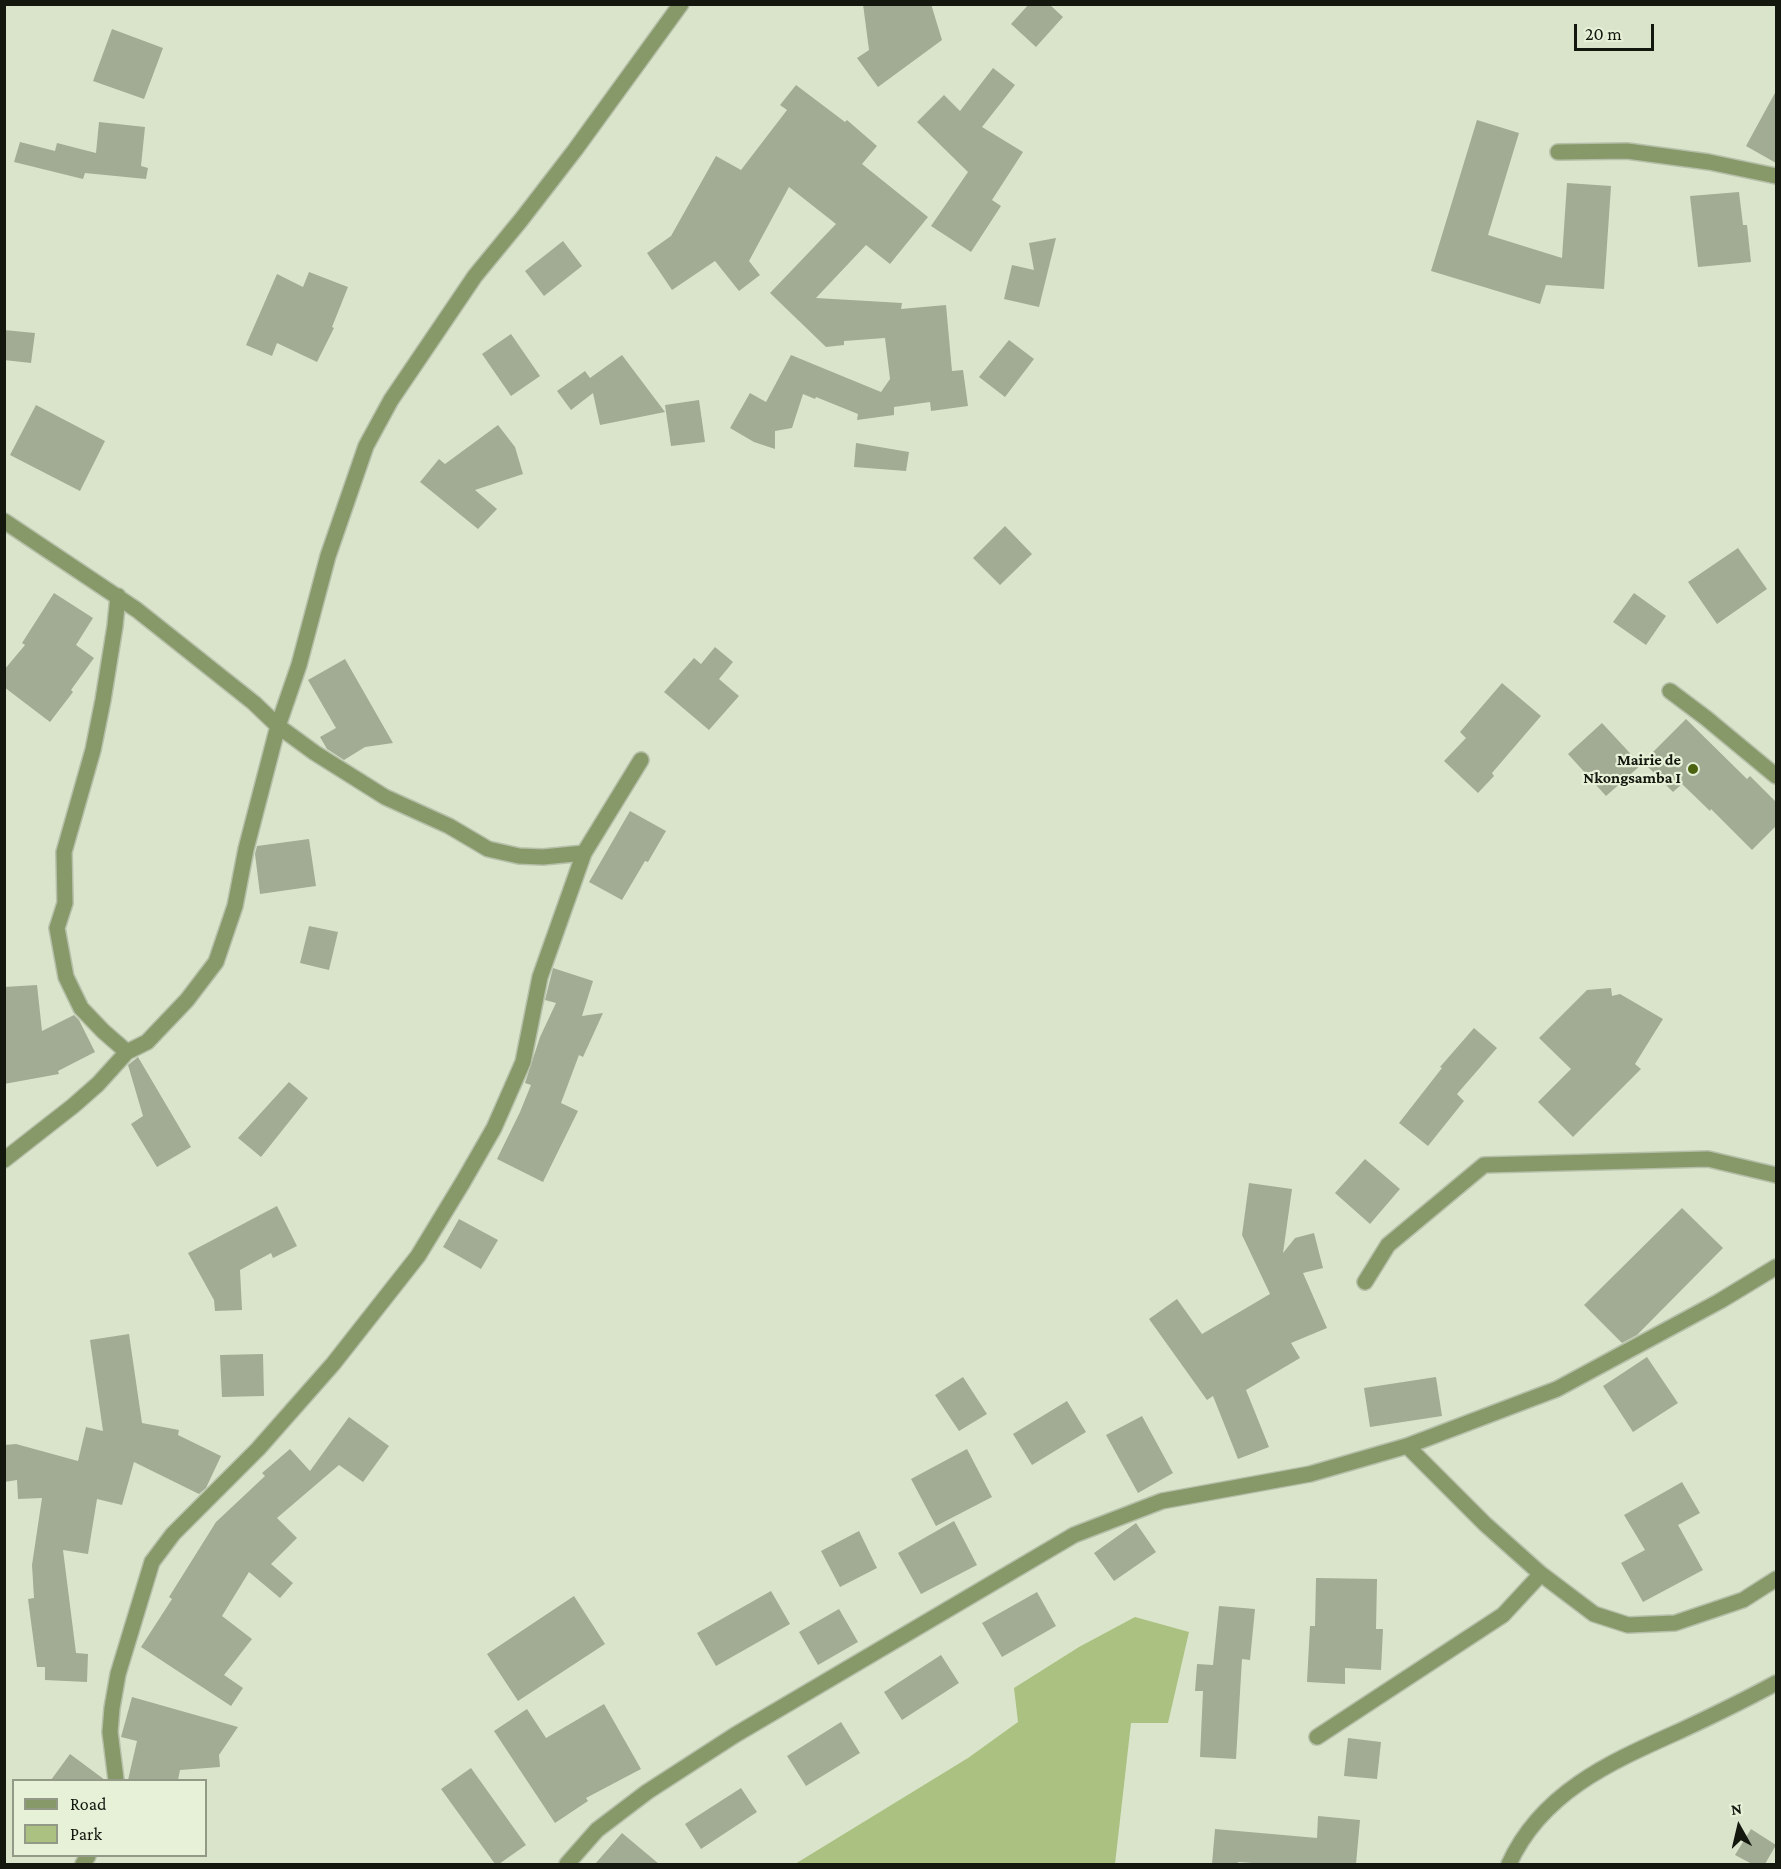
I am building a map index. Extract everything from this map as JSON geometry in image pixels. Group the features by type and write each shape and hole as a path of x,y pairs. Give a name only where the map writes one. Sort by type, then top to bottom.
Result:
{"street":[{"path":"4,1160 73,1106 98,1084 127,1052 147,1042 187,1000 216,962 235,906 246,849 278,726 299,665 328,556 366,446 392,400 475,276 528,212 681,4"},
{"path":"1558,152 1627,151 1709,162 1776,176"},
{"path":"4,521 117,596 180,643 254,703 278,726 315,753 385,796 449,826 488,849 519,856 543,857 584,853"},
{"path":"117,596 115,626 95,740 64,852 64,903 57,928 66,977 81,1008 127,1052"},
{"path":"1670,691 1776,776"},
{"path":"116,1779 110,1732 112,1708 118,1674 152,1562 173,1534 258,1449 333,1364 418,1256 464,1182 494,1128 523,1062 540,977 584,853 640,760"},
{"path":"1365,1282 1388,1245 1484,1165 1708,1159 1776,1175"},
{"path":"567,1864 597,1830 647,1792 725,1741 1074,1535 1162,1501 1310,1474 1407,1446 1557,1389 1720,1301 1776,1267"},
{"path":"1407,1446 1485,1524 1541,1574 1594,1614 1628,1625 1675,1623 1743,1600 1776,1579"},
{"path":"1317,1737 1503,1615 1541,1574"},
{"path":"1509,1864 1519,1842 1555,1802 1585,1778 1626,1755 1737,1704 1776,1683"}],"green space":[{"path":"1135,1617 1189,1632 1168,1723 1131,1723 1115,1864 795,1864 968,1758 1018,1722 1014,1688 1079,1647"}],"building":[{"path":"863,4 931,4 942,40 878,87 857,58 869,50"},
{"path":"1029,4 1049,4 1063,17 1036,47 1011,24"},
{"path":"112,29 163,48 144,99 93,81"},
{"path":"993,68 1015,85 982,127 1023,152 992,200 1001,206 971,252 931,226 968,172 917,122 944,95 960,111"},
{"path":"796,85 845,122 847,120 877,146 862,164 928,217 890,264 866,245 816,298 902,303 901,309 946,305 952,371 963,370 968,406 931,411 930,402 894,407 894,415 857,420 858,414 803,394 792,428 775,431 775,449 754,442 730,428 750,393 766,402 791,355 881,392 890,379 885,338 844,341 844,345 826,347 770,293 836,224 789,187 749,261 760,275 739,291 715,261 672,290 647,253 671,236 716,156 741,170 787,110 780,105"},
{"path":"1776,91 1776,163 1746,146"},
{"path":"1477,120 1519,133 1488,235 1562,258 1567,183 1611,186 1604,289 1546,285 1540,304 1431,271"},
{"path":"99,122 145,127 141,166 148,168 146,179 85,173 83,179 14,162 20,142 55,151 57,143 96,153"},
{"path":"1739,192 1743,225 1747,225 1751,262 1698,267 1690,196"},
{"path":"1056,238 1039,307 1004,299 1012,265 1034,270 1029,243"},
{"path":"563,241 582,266 544,296 525,271"},
{"path":"309,272 348,287 332,327 334,328 317,362 277,343 272,356 246,345 277,274 303,287"},
{"path":"4,330 35,333 31,363 4,360"},
{"path":"511,334 540,376 511,396 482,354"},
{"path":"1009,340 1034,359 1005,397 979,377"},
{"path":"622,355 665,412 600,425 593,393 571,410 557,391 585,371 590,378"},
{"path":"699,400 705,442 671,446 665,405"},
{"path":"36,405 105,441 80,491 10,455"},
{"path":"498,425 515,447 523,474 475,490 497,509 478,529 420,482 439,459 445,464"},
{"path":"856,443 909,452 906,471 854,467"},
{"path":"1005,526 1032,554 1000,585 973,558"},
{"path":"1738,548 1767,589 1717,624 1688,582"},
{"path":"54,593 93,618 76,645 94,658 71,690 73,692 50,722 4,687 4,670 25,645 22,643"},
{"path":"1634,593 1666,616 1646,645 1613,622"},
{"path":"715,647 733,662 719,679 739,696 709,730 664,692 694,658 701,664"},
{"path":"345,659 393,743 365,747 344,760 327,749 320,737 336,728 308,680"},
{"path":"1502,683 1541,716 1492,773 1494,776 1478,793 1444,761 1466,738 1460,732"},
{"name":"Mairie de Nkongsamba I","path":"1686,719 1747,779 1750,776 1776,802 1776,826 1752,850 1682,784 1673,792 1643,762"},
{"path":"1602,723 1641,765 1606,796 1568,754"},
{"path":"630,811 666,831 622,900 589,882"},
{"path":"309,839 316,886 260,894 255,854 257,846"},
{"path":"309,926 338,932 329,970 300,963"},
{"path":"553,968 593,981 582,1016 603,1013 583,1057 579,1055 561,1103 578,1111 543,1182 497,1159 531,1085 525,1083 540,1037 556,1003 545,1000"},
{"path":"37,985 42,1031 74,1015 79,1020 95,1052 58,1071 59,1074 4,1084 4,987"},
{"path":"1611,988 1612,996 1620,994 1663,1019 1635,1064 1641,1069 1573,1137 1538,1102 1571,1069 1539,1038 1587,990"},
{"path":"1474,1028 1497,1048 1457,1094 1464,1101 1428,1146 1399,1123 1442,1068 1440,1067"},
{"path":"138,1057 191,1147 157,1167 131,1124 143,1116 128,1065"},
{"path":"289,1082 308,1098 261,1157 238,1138"},
{"path":"1365,1159 1400,1189 1370,1224 1335,1193"},
{"path":"1249,1183 1292,1189 1283,1253 1295,1238 1314,1233 1323,1268 1303,1273 1327,1328 1291,1343 1300,1358 1246,1390 1269,1447 1238,1459 1213,1396 1207,1400 1149,1319 1177,1299 1202,1334 1270,1294 1242,1235"},
{"path":"277,1206 297,1246 273,1258 271,1253 240,1270 242,1310 215,1311 214,1300 188,1253"},
{"path":"1682,1208 1723,1248 1637,1335 1622,1343 1584,1305"},
{"path":"459,1219 498,1240 481,1269 443,1247"},
{"path":"129,1334 142,1423 179,1430 178,1435 221,1456 206,1488 199,1494 134,1462 122,1505 97,1499 88,1554 63,1550 76,1653 88,1654 87,1682 45,1680 45,1667 37,1667 28,1599 34,1598 32,1565 42,1498 18,1499 17,1480 4,1482 4,1445 16,1444 78,1461 86,1427 103,1431 90,1340"},
{"path":"263,1354 264,1396 222,1397 220,1355"},
{"path":"1647,1357 1678,1403 1633,1432 1603,1386"},
{"path":"963,1377 987,1414 959,1431 935,1395"},
{"path":"1436,1377 1442,1416 1370,1427 1364,1388"},
{"path":"1067,1401 1086,1432 1032,1465 1013,1434"},
{"path":"1142,1416 1173,1473 1138,1493 1106,1435"},
{"path":"349,1417 389,1446 363,1482 339,1465 277,1518 297,1538 271,1564 293,1583 280,1598 249,1572 222,1616 252,1639 224,1675 243,1688 231,1706 141,1647 172,1599 169,1597 216,1522 265,1476 262,1473 290,1449 310,1471"},
{"path":"967,1449 992,1497 936,1526 911,1479"},
{"path":"1682,1482 1700,1513 1678,1525 1703,1570 1643,1602 1621,1563 1645,1550 1624,1515"},
{"path":"954,1521 977,1565 921,1594 898,1553"},
{"path":"1136,1523 1156,1552 1114,1581 1094,1553"},
{"path":"859,1531 877,1568 840,1587 821,1551"},
{"path":"1316,1578 1377,1579 1376,1629 1383,1629 1381,1670 1345,1668 1345,1684 1307,1682 1310,1626 1315,1626"},
{"path":"771,1591 790,1624 716,1666 697,1633"},
{"path":"1037,1592 1056,1626 1002,1657 982,1623"},
{"path":"574,1596 605,1644 518,1701 487,1654"},
{"path":"1219,1606 1255,1609 1250,1660 1242,1659 1236,1759 1200,1757 1203,1691 1195,1691 1197,1664 1213,1665"},
{"path":"839,1609 858,1642 818,1665 799,1632"},
{"path":"941,1655 959,1683 902,1720 884,1692"},
{"path":"132,1697 238,1727 219,1755 220,1767 180,1770 178,1779 128,1779 137,1741 121,1737"},
{"path":"604,1704 641,1769 586,1798 588,1801 555,1823 494,1731 527,1709 546,1738"},
{"path":"841,1722 860,1753 806,1786 787,1756"},
{"path":"1348,1738 1381,1742 1377,1779 1344,1776"},
{"path":"70,1754 104,1779 52,1779"},
{"path":"471,1768 526,1845 499,1864 495,1864 441,1789"},
{"path":"741,1788 757,1812 701,1849 685,1824"},
{"path":"1318,1816 1360,1820 1356,1864 1238,1862 1238,1864 1212,1864 1215,1829 1317,1838"},
{"path":"1751,1829 1776,1845 1765,1864 1752,1864 1735,1855"},
{"path":"622,1833 659,1864 595,1864"}],"place":[{"name":"Mairie de Nkongsamba I","path":"1693,769"}]}
